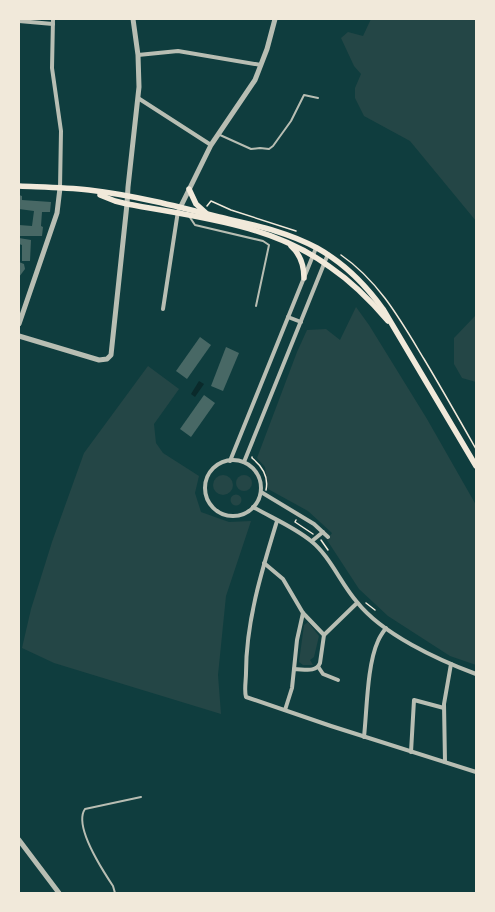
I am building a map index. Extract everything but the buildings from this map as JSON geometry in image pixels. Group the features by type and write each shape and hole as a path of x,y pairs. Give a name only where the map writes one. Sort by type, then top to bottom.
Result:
{"main road":[{"path":"19,186 90,190 127,197 178,210 189,215 251,230 287,243 324,263 342,276 366,297 399,334"},
{"path":"189,189 193,200 199,207 206,213 214,216"},
{"path":"90,190 115,201 127,204 214,216 283,233 328,254 344,266 365,286 384,309 476,466"},
{"path":"287,243 295,250 300,258 304,278"}],"street":[{"path":"19,336 100,360 107,360 111,355 138,98 138,55 133,19"},
{"path":"163,309 178,210 211,145 255,80 271,37 275,19"},
{"path":"19,21 53,21 52,68 61,132 60,188 57,212 19,324"},
{"path":"138,55 172,51 261,65"},
{"path":"138,98 211,145"},
{"path":"230,461 316,248"},
{"path":"244,462 328,254"},
{"path":"288,316 301,322"},
{"path":"235,460 244,462 252,468 260,483 261,492 258,500 253,507 242,514 230,516 213,509 205,491 206,481 210,472 217,465 225,461 235,460"},
{"path":"261,492 300,514 328,537"},
{"path":"253,507 312,542 321,551 357,603 378,623 417,648 450,664 476,674"},
{"path":"277,521 256,592 248,640 246,694 248,699 476,772"},
{"path":"312,542 323,532"},
{"path":"264,563 283,579 303,613 324,635"},
{"path":"338,680 323,674 319,668 324,635 357,603"},
{"path":"285,710 292,688 297,640 303,613"},
{"path":"364,737 369,680 373,656 378,641 386,628"},
{"path":"445,762 444,708 450,664"},
{"path":"294,669 316,670 319,668"},
{"path":"411,752 414,700 444,708"},
{"path":"19,840 59,893"}],"lane":[{"path":"219,134 251,149 269,149 274,146 291,121 304,95 318,98"},
{"path":"189,215 195,225 263,241 269,245 256,306"},
{"path":"115,893 113,886 90,847 81,819 82,814 85,809 141,797"}],"path":[{"path":"255,451 252,458 261,465 266,475 266,490"},
{"path":"300,514 295,522 318,537 332,555"},
{"path":"365,602 375,610"}],"shaded area":[{"path":"371,19 476,19 476,221 410,141 364,116 355,98 355,88 361,74 354,66 341,38 348,32 363,36"},
{"path":"356,307 369,325 427,419 476,505 476,665 450,656 388,616 359,589 327,540 332,533 308,511 268,489 265,467 257,458 297,352 307,330 326,329 340,340"},
{"path":"476,315 476,382 462,378 454,364 454,338"},
{"path":"148,366 179,389 154,424 156,443 163,453 199,476 195,493 201,512 229,522 251,521 226,596 218,675 221,714 54,663 22,648 31,609 52,542 84,453"},
{"path":"199,381 204,384 195,397 191,394"},
{"path":"223,475 230,478 233,485 230,492 223,495 216,492 213,485 216,478"},
{"path":"241,475 247,475 252,480 250,489 247,491 241,491 236,486 236,480"},
{"path":"236,494 240,496 242,500 240,504 236,506 232,504 230,500 232,496"},
{"path":"308,622 319,636 314,657 310,660 313,665 303,665 299,662 304,625"}]}
